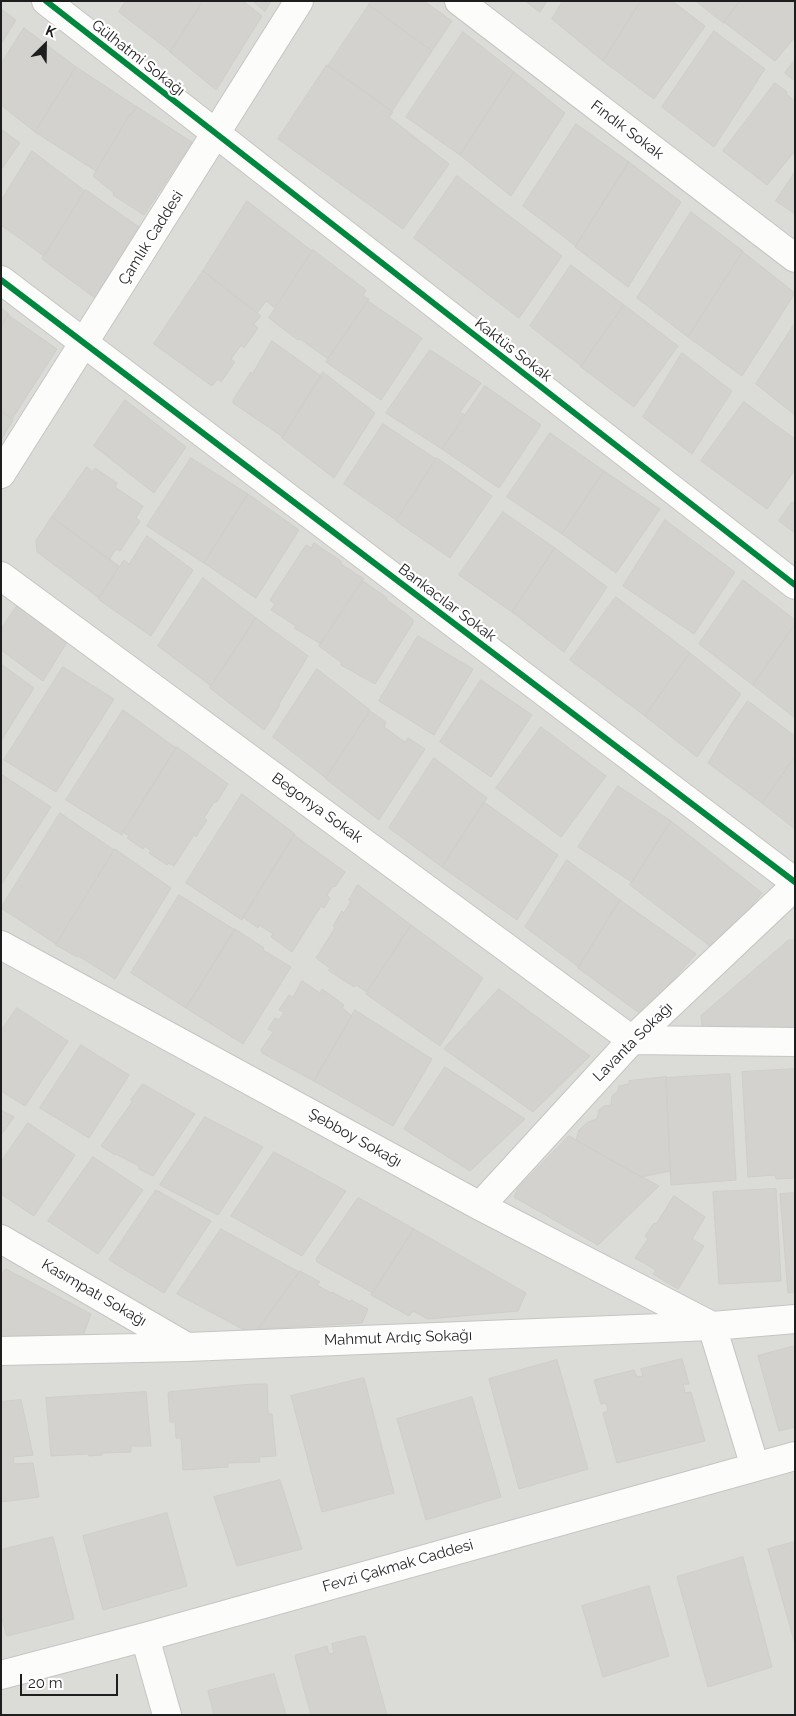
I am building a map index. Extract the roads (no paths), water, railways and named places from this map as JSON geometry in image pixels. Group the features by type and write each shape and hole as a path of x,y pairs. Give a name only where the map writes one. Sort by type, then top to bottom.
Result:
{"street":[{"name":"Gülhatmi Sokağı","path":"46,1 216,135"},
{"name":"Çamlık Caddesi","path":"1,474 216,135 298,1"},
{"name":"Fındık Sokak","path":"459,1 795,258"},
{"name":"Kaktüs Sokak","path":"216,135 795,585"},
{"name":"Bankacılar Sokak","path":"1,280 795,882"},
{"name":"Begonya Sokak","path":"1,576 632,1040"},
{"name":"Lavanta Sokağı","path":"480,1206 632,1040 795,886"},
{"name":"Şebboy Sokağı","path":"1,945 480,1206 712,1326"},
{"path":"632,1040 795,1042"},
{"name":"Kasımpatı Sokağı","path":"1,1239 187,1346"},
{"name":"Mahmut Ardıç Sokağı","path":"1,1351 187,1346 712,1326 795,1319"},
{"path":"712,1326 755,1467"},
{"name":"Fevzi Çakmak Caddesi","path":"1,1675 795,1456"},
{"path":"145,1636 167,1715"}]}
